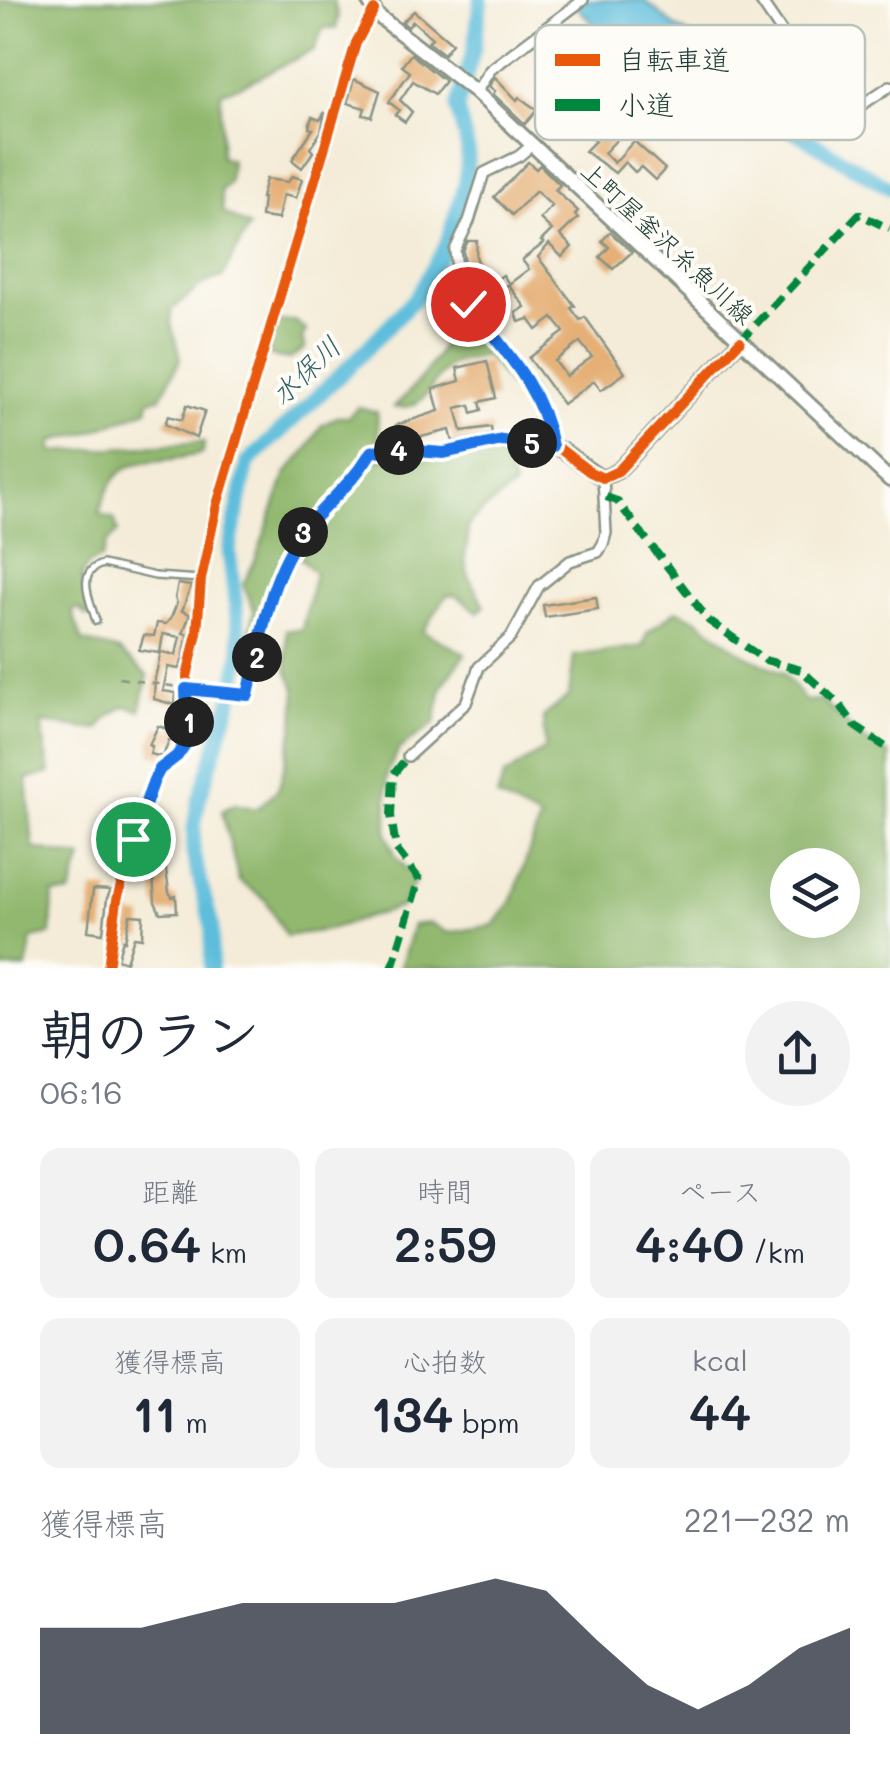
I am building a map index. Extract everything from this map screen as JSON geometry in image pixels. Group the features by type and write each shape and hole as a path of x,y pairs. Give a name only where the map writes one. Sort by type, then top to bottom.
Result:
{"main road":[{"name":"上町屋釜沢糸魚川線","path":"371,5 475,91 890,480"},
{"path":"552,446 604,478 618,471 740,341"}],"street":[{"path":"550,25 583,0"},
{"path":"760,0 777,25"},
{"path":"108,968 118,900 141,810 157,774 188,740 186,689 217,505 356,43 371,5"},
{"path":"475,91 490,70 535,36"},
{"path":"865,103 890,86"},
{"path":"186,689 248,695 280,573 305,529 363,468 371,452 389,449 444,453 502,440 552,446 548,424 532,385 468,304 454,262 484,173 532,145"},
{"path":"408,756 466,703 479,667 510,637 548,576 570,561 598,552 604,544 604,478"}],"lane":[{"path":"96,620 86,584 89,571 95,566 202,579"}],"path":[{"path":"119,678 186,689"}],"green space":[{"path":"0,0 333,0 338,16 336,28 323,28 314,50 221,92 221,157 231,160 229,183 221,190 223,212 249,227 222,277 200,286 172,309 171,324 181,358 160,398 149,400 147,410 90,432 52,441 53,452 204,442 203,453 126,469 107,492 99,514 114,519 118,532 106,544 102,557 89,564 81,576 87,617 79,609 72,611 82,641 119,651 148,676 140,710 124,706 98,730 41,723 50,773 27,779 33,848 82,858 70,894 53,894 51,934 32,938 27,968 0,968"},
{"path":"458,309 466,309 530,392 543,427 541,434 535,435 522,401 486,355 453,364 415,404 394,407 432,362"},
{"path":"295,321 306,330 302,338 305,348 290,359 271,356 266,349 274,322"},
{"path":"358,407 377,412 380,460 400,456 450,460 498,447 514,486 467,527 466,567 485,606 478,612 457,596 447,595 423,631 465,654 442,686 435,723 400,748 387,772 387,834 396,857 416,879 401,907 326,930 286,936 265,899 239,881 222,811 235,804 257,809 279,788 294,727 296,689 287,670 286,630 302,630 315,573 287,551 275,570 253,649 247,648 254,610 243,584 286,474 321,426 337,417 348,417"},
{"path":"677,610 699,621 743,654 783,673 805,701 821,700 863,739 890,755 890,968 400,968 413,925 430,923 448,933 494,925 512,901 540,819 497,797 504,776 545,749 543,717 569,696 574,656 643,646 647,633"}],"water":[{"path":"570,0 644,0 674,25 594,25"}],"building":[{"path":"414,11 452,43 444,54 428,42 432,38 413,21 408,27 402,22"},
{"path":"411,54 445,81 435,94 413,81 400,100 412,112 405,122 395,115 399,110 389,102 410,72 402,66"},
{"path":"495,77 535,112 525,124 489,86"},
{"path":"354,79 380,91 372,117 363,115 365,108 347,103"},
{"path":"325,112 321,132 310,148 313,152 302,168 292,160 313,129 309,128 312,117 320,120"},
{"path":"616,140 604,153 614,163 634,141 665,169 655,180 641,167 635,172 625,162 615,173 585,151 595,141"},
{"path":"528,162 536,169 540,165 560,185 555,190 578,211 578,218 560,235 572,247 562,257 549,244 538,257 575,306 571,308 580,320 585,317 625,373 601,390 594,381 563,404 529,358 564,332 553,318 537,330 529,319 519,322 516,313 525,307 508,284 483,307 474,295 503,275 509,284 529,269 522,260 544,243 541,241 552,230 540,219 552,206 536,191 512,215 494,197","holes":["580,342 592,357 566,376 555,361"]},
{"path":"292,176 302,179 296,198 283,195 278,219 261,217 266,179 288,182"},
{"path":"610,232 632,252 613,269 600,257 609,247 602,241"},
{"path":"468,241 477,241 476,256 484,280 468,283 463,251"},
{"path":"487,361 496,398 480,402 482,410 472,413 470,405 456,408 462,431 491,427 492,434 453,442 450,430 400,442 396,425 439,411 433,389 460,381 457,368"},
{"path":"187,405 205,411 196,438 165,424 168,416 182,420"},
{"path":"178,584 191,586 182,611 190,614 183,633 188,634 182,661 179,669 168,667 163,691 176,693 175,705 154,699 155,678 161,652 176,655 180,637 163,634 160,653 139,650 144,635 154,636 157,623 166,624 171,618"},
{"path":"596,597 598,609 545,617 543,605"},
{"path":"158,726 173,731 173,726 180,726 180,738 177,742 169,740 163,757 150,754 149,745"},
{"path":"165,862 169,892 176,896 177,912 160,913 155,902 152,863"},
{"path":"96,889 111,890 103,933 88,931"},
{"path":"130,915 143,916 142,938 134,937 126,962 117,959"}],"waterway":[{"name":"水保川","path":"211,968 212,926 193,854 194,827 231,700 241,650 229,551 248,462 416,297 446,246 466,181 468,150 457,108 474,49 481,0"},
{"path":"809,140 890,188"}],"marked path":[{"path":"740,341 859,214 890,229"},
{"path":"606,497 617,501 709,621 765,660 801,670 840,705 856,727 890,750"},
{"path":"392,968 419,879 396,849 391,815 393,775 408,756"}],"cycle path":[{"path":"108,968 117,900 141,810 157,773 188,740 187,677 197,633 201,579 217,505 356,43 374,10"},
{"path":"187,689 248,695 268,608 293,546 371,452 389,449 443,453 502,440 560,449 603,478 618,471 740,341"}],"route":[{"path":"133,839 160,769 177,756 188,740 186,689 248,695 280,573 305,529 339,496 371,452 389,449 444,453 502,440 552,446 548,424 532,385 468,304"}]}
